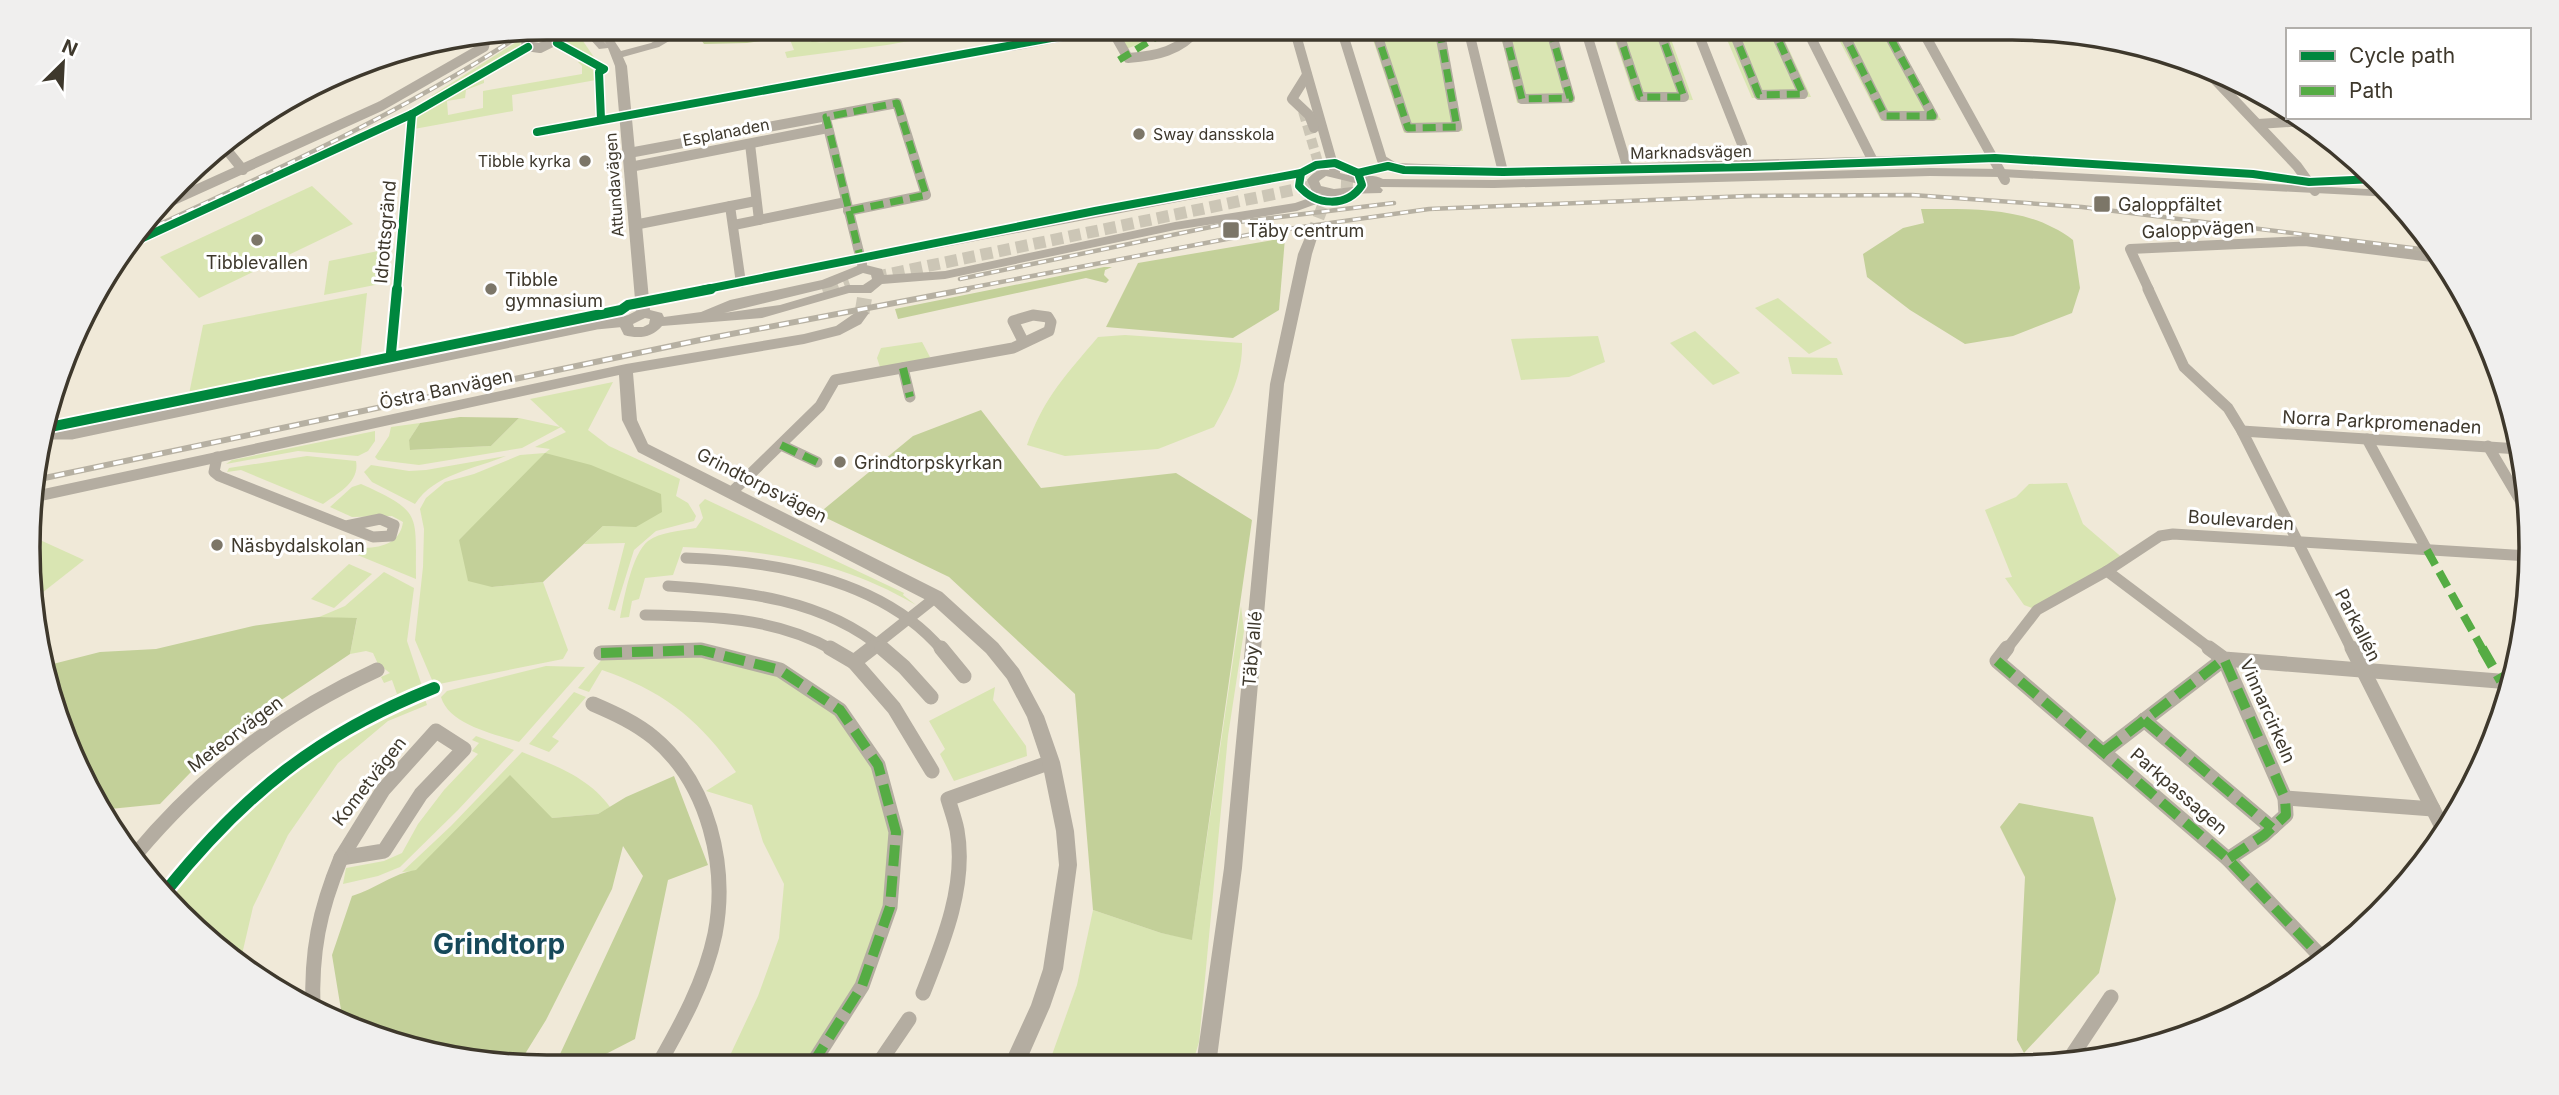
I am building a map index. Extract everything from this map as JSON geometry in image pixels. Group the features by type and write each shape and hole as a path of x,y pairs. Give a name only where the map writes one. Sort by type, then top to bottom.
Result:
{"street":[{"path":"527,41 526,46 540,48 554,40"},
{"path":"596,40 601,46 618,55 664,40"},
{"name":"Attundavägen","path":"608,40 618,55 624,89 643,313"},
{"path":"1010,46 1043,40"},
{"path":"1118,40 1128,58 1162,56 1188,40"},
{"path":"1297,40 1337,181"},
{"name":"Marknadsvägen","path":"1345,40 1385,164 1404,170 1503,172 1995,159"},
{"path":"1379,40 1408,128 1457,127 1441,40"},
{"path":"1471,40 1503,172"},
{"path":"1507,40 1522,99 1570,98 1553,40"},
{"name":"Marknadsvägen","path":"1589,40 1628,169"},
{"path":"1621,40 1640,97 1684,97 1663,40"},
{"name":"Marknadsvägen","path":"1701,40 1751,167"},
{"path":"1737,40 1759,95 1803,94 1778,40"},
{"path":"1812,40 1874,163"},
{"path":"1847,40 1885,117 1933,116 1892,40"},
{"path":"1928,40 2003,176"},
{"path":"182,197 400,96 485,45"},
{"path":"1307,75 1292,99 1312,122 1337,181"},
{"path":"2222,86 2297,166 2319,195"},
{"path":"1297,93 1306,93 1314,99"},
{"name":"Esplanaden","path":"629,160 897,103 926,195 847,206"},
{"path":"826,117 862,263 877,272 880,280"},
{"path":"2258,124 2287,122"},
{"name":"Esplanaden","path":"629,160 750,144 828,128"},
{"path":"750,144 759,220"},
{"path":"229,153 243,170"},
{"path":"627,321 626,329 634,333 651,330 658,322 731,318 811,302 847,283 862,263 1096,211 1301,173"},
{"path":"1365,183 1494,184 1853,175 2003,176 2380,199"},
{"path":"1316,190 1313,180 1446,191 1476,189 1494,184"},
{"path":"1281,208 1310,197 1316,190 1337,181"},
{"path":"847,283 866,290 880,280 911,280 945,275 1175,226 1297,207 1337,181"},
{"path":"2319,195 2375,194"},
{"path":"634,225 756,201"},
{"path":"730,206 741,283"},
{"path":"734,225 847,206"},
{"name":"Täby allé","path":"1208,1055 1233,868 1277,384 1305,254 1312,235"},
{"name":"Galoppvägen","path":"2242,432 2228,408 2184,366 2130,249 2305,241 2426,256"},
{"path":"700,318 823,292"},
{"path":"54,434 133,426 372,370 596,324 627,321 643,313 654,314 658,322"},
{"name":"Östra Banvägen","path":"43,495 626,369 827,334 849,325 862,313"},
{"path":"732,492 820,406 835,380 1013,348 1023,341"},
{"path":"903,368 910,397"},
{"name":"Grindtorpsvägen","path":"626,369 626,406 633,435 643,447 936,597 992,649 1013,674 1035,716 1051,762 1065,831 1068,865 1053,969 1040,1007 1018,1055"},
{"name":"Norra Parkpromenaden","path":"2242,432 2509,448"},
{"name":"Parkallén","path":"2242,432 2439,820"},
{"path":"2367,439 2427,550"},
{"path":"780,445 817,462"},
{"path":"2488,446 2515,492"},
{"path":"217,457 214,472 219,476 346,526"},
{"name":"Boulevarden","path":"1997,661 2037,610 2107,571 2160,536 2173,534 2519,555"},
{"path":"686,558 748,559 788,566 839,582 909,618 938,645 964,676"},
{"path":"2107,571 2224,659 2500,681"},
{"path":"668,586 731,589 772,596 818,610 878,643 908,667 931,697"},
{"path":"854,662 936,597"},
{"path":"645,615 702,616 758,622 824,642 854,662 894,708 932,771"},
{"path":"601,653 687,649 733,656 782,672 816,689 830,700 862,736 875,756 884,776 895,818 897,858 890,910 879,949 861,993 820,1055"},
{"name":"Vinnarcirkeln","path":"2103,752 2224,659 2285,798"},
{"name":"Parkpassagen","path":"1997,661 2228,859 2317,952"},
{"name":"Meteorvägen","path":"140,849 181,801 255,738 296,710 377,670"},
{"path":"170,886 189,860 242,803 297,758 352,722 434,688"},
{"path":"593,704 645,729 673,754 707,816 719,856 720,907 712,949 687,1016 663,1055"},
{"path":"2144,720 2272,828"},
{"name":"Kometvägen","path":"313,997 313,962 320,912 339,858 357,824 436,731 464,749 421,794 384,851 339,858"},
{"path":"923,993 939,953 958,876 958,834 948,799 1051,762"},
{"path":"2228,859 2287,815 2285,798 2433,809"},
{"path":"2075,1050 2111,997"},
{"path":"884,1055 909,1019"}],"green space":[{"path":"563,40 582,40 598,63 595,64"},
{"path":"701,40 767,40 747,43 704,44"},
{"path":"790,40 915,40 787,58 785,52 794,50"},
{"path":"809,40 851,40 851,41"},
{"path":"1122,40 1150,40 1126,49"},
{"path":"1373,40 1445,40 1463,131 1404,133"},
{"path":"1502,40 1557,40 1575,102 1517,103"},
{"path":"1615,40 1671,40 1693,100 1635,101"},
{"path":"1727,40 1785,40 1811,97 1752,98"},
{"path":"1839,40 1897,40 1941,120 1881,121"},
{"path":"521,41 520,49 516,52 436,98 431,96"},
{"path":"583,61 593,70 596,80 512,95 513,111 414,129 417,118 423,112 469,84 484,80 484,83 466,90 465,98 447,101 448,115 483,108 483,91 582,74 582,66 578,62"},
{"name":"Tibblevallen","path":"312,186 353,224 199,298 160,257"},
{"path":"1921,209 1981,210 2019,215 2056,229 2073,240 2080,288 2072,313 2013,336 1965,344 1910,310 1867,277 1863,254 1903,228 1924,223"},
{"path":"1285,238 1279,310 1233,338 1106,327 1138,263"},
{"path":"383,250 380,284 324,295 329,261"},
{"path":"1112,267 1105,270 1104,275 1109,280 1106,283 1086,278 898,319 895,309"},
{"path":"367,293 360,360 189,394 203,325"},
{"path":"1778,298 1832,343 1809,354 1755,308"},
{"path":"1695,331 1740,373 1713,385 1670,343"},
{"path":"1125,335 1242,343 1238,377 1214,427 1158,449 1065,456 1027,445 1048,400 1098,337"},
{"path":"1598,336 1605,362 1569,377 1521,380 1511,339"},
{"path":"922,342 930,357 926,362 880,367 877,358 881,348"},
{"path":"1788,357 1837,358 1843,375 1792,374"},
{"path":"613,382 588,430 609,446 680,479 676,496 688,503 696,516 694,521 656,531 634,550 615,611 608,609 625,543 584,544 603,526 636,527 480,520 459,540 493,587 543,582 568,650 563,659 439,684 432,680 415,640 423,567 424,529 420,509 426,498 445,482 474,474 520,455 545,453 550,449 535,447 566,432 561,427 522,448 419,465 378,460 375,457 389,436 391,427 420,423 409,440 411,450 491,446 519,418 560,427 530,399"},
{"path":"981,410 1041,488 1176,473 1252,520 1192,940 1161,933 1093,910 1075,694 949,577 818,514 913,436"},
{"path":"460,417 519,418 491,446 410,450 409,440 420,423"},
{"path":"375,431 375,441 368,451 358,456 298,451 226,464 232,460"},
{"path":"545,453 591,465 661,494 662,512 636,527 603,526 543,582 492,587 468,581 459,540"},
{"path":"307,456 356,461 355,475 347,486 323,504 241,470 227,472 229,468"},
{"path":"506,456 444,479 423,494 415,504 372,482 364,472 371,465 409,471 426,470"},
{"path":"2067,483 2083,524 2125,560 2037,610 2024,605 2005,578 2012,577 1985,510 2016,497 2029,484"},
{"path":"361,484 396,502 406,509 412,518 416,541 416,579 355,554 361,548 382,546 393,540 403,522 392,516 352,517 330,507 352,487"},
{"path":"705,499 904,593 903,595 916,605 860,578 804,561 745,551 683,547 673,575 645,578 639,599 632,601 629,617 620,618 630,577 642,547 658,536 696,528 703,518 699,505"},
{"path":"40,540 84,560 42,593"},
{"path":"349,564 372,574 334,608 311,599"},
{"path":"384,572 414,588 407,641 423,689 391,702 390,697 397,694 392,680 384,683 381,677 390,673 378,664 373,653 366,651 350,654 357,619 319,617 345,606"},
{"path":"1241,606 1244,631 1228,736 1199,1042 1195,1055 1052,1055 1077,985 1093,910 1161,933 1192,939"},
{"path":"319,617 357,618 350,654 259,715 190,773 160,804 113,809 79,742 67,711 54,664 100,652 156,649 253,626"},
{"path":"682,650 759,666 829,705 883,780 894,829 892,896 871,964 815,1055 730,1055 758,996 779,938 784,884 763,842 752,805 706,791 736,772 693,722 643,687 602,670 589,692 578,688 604,657"},
{"path":"546,666 585,667 519,742 486,732 463,721 453,715 441,697 447,691"},
{"path":"995,687 993,700 1026,746 1027,756 954,781 940,754 945,749 929,721"},
{"path":"574,692 586,697 552,737 559,741 549,752 529,744"},
{"path":"424,696 427,705 388,721 338,763 288,835 253,907 242,952 213,929 176,892 191,866 283,772"},
{"path":"476,736 514,750 400,867 378,876 343,884 346,868 384,861 402,853 418,824 444,790 478,754 472,751 479,743 472,740"},
{"path":"522,752 581,780 610,807 598,814 552,818 446,842 416,871 402,872 451,826"},
{"path":"510,775 552,818 598,814 626,797 674,776 708,865 668,880 635,1039 604,1055 560,1055 643,876 623,846 612,889 546,1020 525,1054 449,1045 384,1028 341,1010 332,955 352,896 400,874 416,870"},
{"path":"2019,803 2093,817 2116,899 2099,973 2024,1053 2017,1040 2025,877 2000,827"}],"tunnel":[{"path":"1303,111 1322,176"},
{"path":"1341,182 1365,183"},
{"path":"875,277 1317,185"},
{"path":"1312,235 1329,190"},
{"path":"827,290 849,282"},
{"path":"823,292 832,289"},
{"path":"862,313 866,289"}],"railway":[{"path":"155,226 386,114 510,41"},
{"path":"959,290 1253,234 1429,209 1748,196 1912,195 2082,207 2421,249"},
{"path":"960,279 1230,223 1394,203"},
{"path":"46,478 700,340 968,289"}],"marked path":[{"path":"1119,60 1155,40"},
{"path":"1379,40 1408,128 1457,127 1441,40"},
{"path":"1507,40 1522,99 1570,98 1553,40"},
{"path":"1621,40 1640,97 1684,97 1663,40"},
{"path":"1737,40 1759,95 1803,94 1778,40"},
{"path":"1847,40 1885,116 1933,116 1892,40"},
{"path":"848,211 926,195 897,103 826,117 828,128 861,258 862,265"},
{"path":"903,368 910,397"},
{"path":"781,445 817,462"},
{"path":"2427,550 2501,680"},
{"path":"601,653 701,650 780,670 840,710 878,765 896,832 890,907 862,986 818,1055"},
{"path":"2103,752 2224,659 2285,798 2286,815 2264,835 2228,859"},
{"path":"1997,661 2228,859 2317,952"},
{"path":"2144,720 2272,828"}],"cycle path":[{"path":"537,132 1040,40"},
{"path":"557,43 604,69 599,72 601,119"},
{"path":"148,236 412,114 528,47"},
{"name":"Idrottsgränd","path":"391,353 412,114"},
{"path":"1358,173 1388,166 1404,170 1503,172 1995,158 2253,174 2309,182 2360,180"},
{"path":"1335,163 1358,173 1362,185 1350,198 1322,201 1312,198 1299,186 1301,173 1316,165 1335,163"},
{"path":"56,426 621,310 628,305 1095,211 1301,173"},
{"path":"170,886 222,825 285,769 319,744 356,723 434,688"}],"place":[{"name":"Sway dansskola","path":"1139,134"},
{"name":"Tibble kyrka","path":"585,161"},
{"name":"Galoppfältet","path":"2102,204"},
{"name":"Täby centrum","path":"1231,230"},
{"name":"Tibblevallen","path":"257,240"},
{"name":"Tibble gymnasium","path":"491,289"},
{"name":"Grindtorpskyrkan","path":"840,462"},
{"name":"Näsbydalskolan","path":"217,545"}],"district":[{"name":"Grindtorp","path":"499,944"}]}
